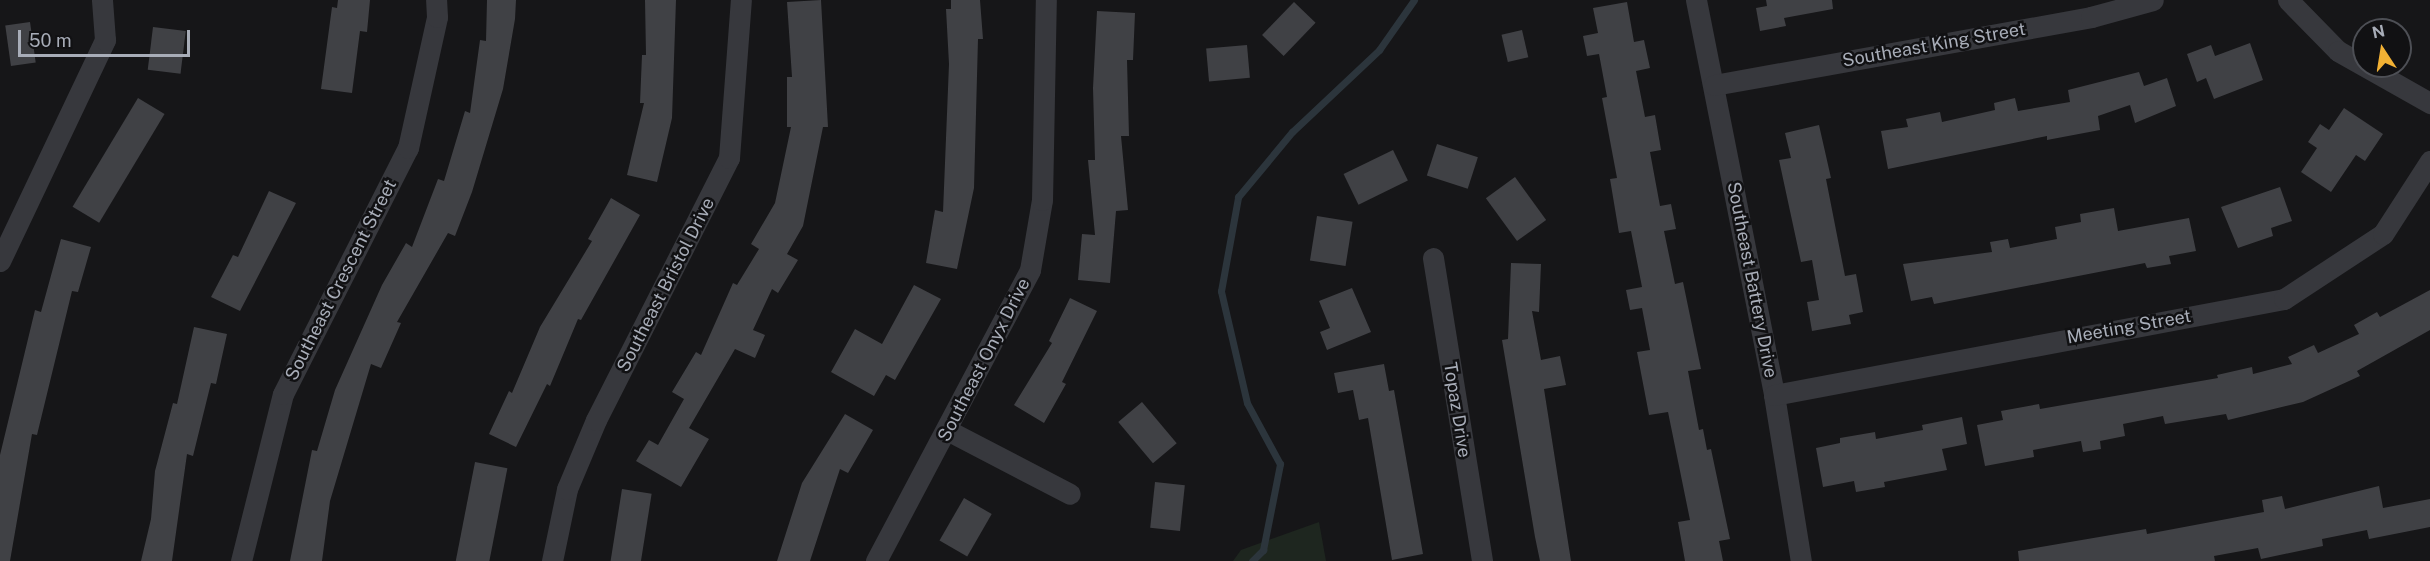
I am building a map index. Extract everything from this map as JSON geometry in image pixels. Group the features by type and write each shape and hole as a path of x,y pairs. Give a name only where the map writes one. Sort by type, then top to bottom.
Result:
{"street":[{"path":"0,261 105,40 102,0"},
{"name":"Southeast Crescent Street","path":"241,561 283,394 408,148 437,17 436,0"},
{"name":"Southeast Bristol Drive","path":"552,561 567,489 596,420 729,158 741,0"},
{"name":"Southeast Onyx Drive","path":"876,561 949,431 1030,270 1042,200 1046,0"},
{"name":"Southeast Battery Drive","path":"1696,0 1774,395 1801,561"},
{"name":"Southeast King Street","path":"1714,85 2091,17 2153,0"},
{"path":"2288,0 2338,51 2430,103"},
{"name":"Meeting Street","path":"1774,395 2284,299 2383,234 2430,161"},
{"name":"Topaz Drive","path":"1433,258 1482,561"},
{"path":"949,431 1070,494"}],"shaded area":[{"path":"1319,522 1326,561 1233,561 1241,550"}],"building":[{"path":"338,0 370,0 367,32 360,31 352,93 321,89 332,7 337,8"},
{"path":"487,0 516,0 515,19 503,89 472,192 455,236 448,233 397,322 401,323 381,368 371,364 330,501 322,561 290,561 312,450 317,451 335,390 382,285 406,243 412,247 438,179 444,181 465,111 470,113 480,40 486,41"},
{"path":"645,0 676,0 672,118 657,182 627,175 644,103 640,103 642,55 646,55"},
{"path":"821,0 828,127 823,127 803,226 787,254 798,260 778,293 772,289 753,330 765,335 755,358 735,349 689,428 709,439 681,487 636,461 649,440 658,445 684,399 672,392 696,352 701,355 733,283 737,285 759,249 751,244 775,203 791,127 787,127 787,77 792,77 787,2"},
{"path":"951,0 980,0 983,39 978,39 974,188 957,269 926,263 935,210 943,212 949,64 946,9 951,9"},
{"path":"1766,0 1832,0 1833,9 1784,18 1786,26 1760,31 1756,8 1767,6"},
{"path":"1294,2 1316,23 1284,56 1262,35"},
{"path":"1627,2 1634,42 1644,40 1650,68 1636,71 1645,117 1655,115 1661,150 1650,152 1660,206 1671,204 1676,229 1664,231 1675,284 1683,282 1701,369 1688,371 1699,430 1703,429 1707,450 1711,449 1730,539 1719,541 1723,561 1685,561 1678,522 1690,520 1668,412 1649,415 1637,352 1650,350 1642,308 1630,310 1626,290 1642,287 1631,231 1619,233 1610,179 1617,178 1602,98 1607,97 1599,54 1587,56 1583,36 1598,33 1593,8"},
{"path":"1097,11 1135,13 1133,60 1127,60 1129,136 1121,136 1128,210 1116,211 1110,283 1078,280 1082,234 1095,235 1088,160 1095,160 1093,88"},
{"path":"30,22 36,63 11,66 5,25"},
{"path":"153,27 186,31 181,74 148,70"},
{"path":"1522,30 1528,57 1508,62 1502,35"},
{"path":"2250,43 2263,80 2214,99 2206,78 2197,82 2187,54 2211,45 2215,56"},
{"path":"1247,45 1250,78 1209,81 1206,49"},
{"path":"2139,72 2144,86 2167,78 2176,106 2135,123 2130,105 2098,116 2100,130 2047,140 2047,136 1888,169 1881,131 1908,127 1906,119 1940,112 1942,122 1995,110 1994,103 2015,98 2018,111 2070,102 2068,90"},
{"path":"138,98 165,114 99,223 73,207"},
{"path":"2344,108 2383,134 2365,161 2356,155 2331,192 2301,172 2317,148 2308,142 2320,124 2329,130"},
{"path":"1819,125 1831,178 1826,179 1845,276 1856,274 1863,312 1849,315 1851,324 1812,331 1807,302 1819,300 1812,260 1801,262 1779,160 1791,158 1785,133"},
{"path":"1437,144 1478,157 1468,189 1427,175"},
{"path":"1393,150 1408,181 1358,205 1344,174"},
{"path":"1515,177 1546,220 1517,241 1486,198"},
{"path":"2280,187 2292,221 2271,228 2273,236 2238,248 2221,207"},
{"path":"269,191 296,203 240,311 211,297 233,255 238,257"},
{"path":"611,198 640,215 581,320 578,319 550,386 547,384 516,447 489,434 509,391 512,393 540,327 592,241 588,239"},
{"path":"2114,208 2118,231 2189,218 2196,251 2169,256 2171,264 2147,268 2145,263 1934,304 1932,297 1911,301 1903,264 1992,252 1990,242 2008,239 2010,248 2057,239 2055,227 2081,222 2080,214"},
{"path":"1317,216 1353,222 1346,266 1310,260"},
{"path":"61,239 91,247 78,292 72,291 37,435 32,434 10,561 0,561 0,455 35,310 41,312"},
{"path":"1511,263 1541,264 1539,312 1532,311 1541,360 1560,356 1566,385 1544,389 1571,561 1540,561 1535,537 1502,340 1508,339"},
{"path":"914,285 941,299 895,380 886,375 874,396 831,372 855,329 882,344"},
{"path":"1352,288 1371,332 1327,350 1320,332 1330,328 1319,301"},
{"path":"2430,290 2430,330 2357,371 2360,376 2303,402 2228,420 2226,414 2165,424 2163,416 2123,424 2125,436 2100,441 2101,449 2083,452 2081,441 2033,450 2034,457 1985,466 1977,425 2003,420 2001,411 2039,404 2040,409 2218,378 2217,375 2252,367 2253,374 2292,364 2288,357 2314,345 2318,353 2359,334 2354,325 2377,312 2380,317"},
{"path":"1070,298 1097,311 1062,382 1066,384 1044,423 1014,405 1052,343 1049,341"},
{"path":"194,327 227,334 216,384 211,383 193,456 187,454 172,561 141,561 151,519 155,471 173,403 177,404"},
{"path":"1384,364 1389,391 1394,390 1423,554 1392,560 1368,418 1359,420 1353,390 1338,393 1334,373"},
{"path":"1142,402 1177,443 1153,463 1118,422"},
{"path":"845,414 873,430 848,473 840,469 810,561 777,561 802,483"},
{"path":"1962,417 1967,444 1942,449 1947,470 1884,482 1885,487 1856,492 1854,481 1823,487 1816,448 1840,443 1840,438 1875,432 1876,439 1923,430 1922,425"},
{"path":"475,462 507,468 489,561 456,561"},
{"path":"1155,482 1185,485 1180,531 1150,528"},
{"path":"2379,486 2383,508 2430,499 2430,527 2369,539 2367,530 2322,539 2323,546 2261,559 2258,548 2214,556 2215,561 2019,561 2018,551 2146,529 2147,534 2264,512 2262,500 2282,496 2285,509"},
{"path":"622,489 652,494 641,561 611,561"},
{"path":"964,498 992,514 967,556 940,540"}],"waterway":[{"path":"1252,561 1263,550 1280,464 1247,403 1221,291 1238,197 1292,132 1379,50 1414,0"}]}
